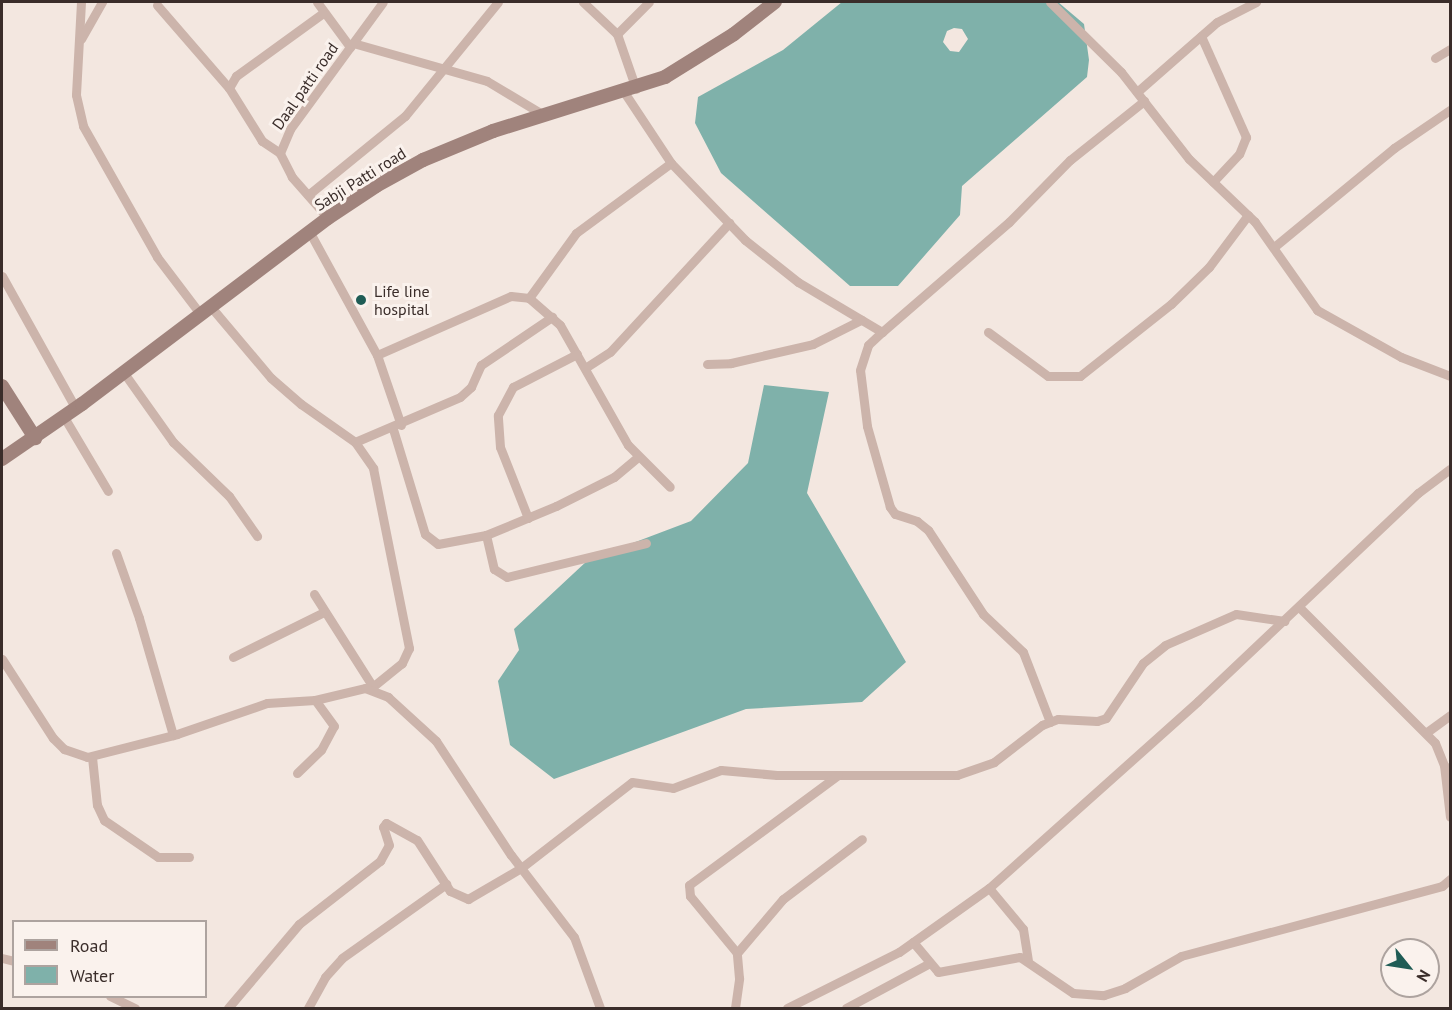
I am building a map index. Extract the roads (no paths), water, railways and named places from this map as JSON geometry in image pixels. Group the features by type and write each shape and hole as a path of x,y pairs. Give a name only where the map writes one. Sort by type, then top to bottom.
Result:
{"main road":[{"name":"Sabji Patti road","path":"2,459 76,409 309,231 423,160 543,114 630,90 694,60 775,2"},
{"path":"2,386 35,438"}],"street":[{"path":"2,659 52,738 75,754 92,757 173,735 267,703 315,700 372,688 402,663 409,648 383,502 374,468 355,442 300,404 272,378 157,257 83,126 76,95 81,39 81,2"},
{"path":"81,39 102,2"},
{"path":"317,2 323,14 352,45 487,81 543,114"},
{"name":"Daal patti road","path":"328,218 292,177 280,153 290,129 383,2"},
{"path":"308,195 392,129 445,71 498,2"},
{"path":"583,2 617,34 630,90 671,163 761,255 798,282 882,332"},
{"path":"617,34 649,2"},
{"path":"1050,2 1137,92 1179,149 1248,214 1274,247 1317,310 1392,353 1450,376"},
{"path":"1137,92 1217,22 1256,2"},
{"path":"157,5 229,88 262,141 280,153"},
{"path":"229,88 243,70 323,14"},
{"path":"1201,36 1246,137 1239,154 1213,182"},
{"path":"1435,58 1450,49"},
{"path":"1050,722 1023,652 983,614 934,537 917,521 895,514 891,507 867,426 860,382 863,354 882,332 1009,222 1070,160 1144,101"},
{"path":"1274,247 1394,148 1450,110"},
{"path":"529,298 576,233 671,163"},
{"path":"988,332 1048,376 1080,376 1135,336 1186,290 1215,259 1248,214"},
{"path":"585,368 610,352 729,223"},
{"path":"309,231 377,355 422,524 431,541 447,544 486,535 587,492 637,458"},
{"path":"2,276 76,409"},
{"path":"377,355 511,296 529,298 552,317 577,354 608,415 637,458 670,488"},
{"path":"355,442 397,427 467,392 481,365 552,317"},
{"path":"707,364 731,363 813,344 861,320"},
{"path":"528,518 500,447 498,415 513,387 577,354"},
{"path":"124,373 173,442 230,496 257,536"},
{"path":"64,417 108,490"},
{"path":"787,1008 913,942 989,888 1284,621 1418,493 1450,469"},
{"path":"486,535 494,569 507,577 646,543"},
{"path":"116,553 139,618 173,735"},
{"path":"314,594 372,688 388,697 436,741 520,868 574,937 600,1008"},
{"path":"1299,607 1427,732 1442,757 1450,817"},
{"path":"233,657 324,612"},
{"path":"228,1008 299,924 380,861 389,845 383,824 389,823 417,840 456,896 468,899 520,868 632,782 673,788 721,770 838,776 957,775 994,762 1050,722 1106,718 1153,652 1223,618 1248,614 1284,621"},
{"path":"297,773 321,750 334,726 315,700"},
{"path":"1427,732 1450,715"},
{"path":"92,757 96,805 104,820 158,856 189,857"},
{"path":"735,1008 739,978 737,953 690,896 693,879 838,776"},
{"path":"737,953 783,899 862,839"},
{"path":"913,942 928,964 945,973 1014,958 1028,960 1073,993 1115,993 1181,956 1442,886 1450,879"},
{"path":"308,1008 325,977 342,958 446,884"},
{"path":"989,888 1023,929 1028,960"},
{"path":"846,1008 928,964"},
{"path":"114,998 135,1008"}],"water":[{"path":"842,2 1058,2 1084,24 1089,60 1087,77 962,186 960,215 898,286 850,286 721,173 695,123 698,97 783,50","holes":["954,28 962,29 968,39 959,52 950,51 943,42 947,31"]},
{"path":"764,385 829,392 807,493 906,662 862,702 746,709 554,779 510,745 498,681 519,650 514,629 588,560 691,521 748,463"}],"place":[{"name":"Life line hospital","path":"361,300"}]}
